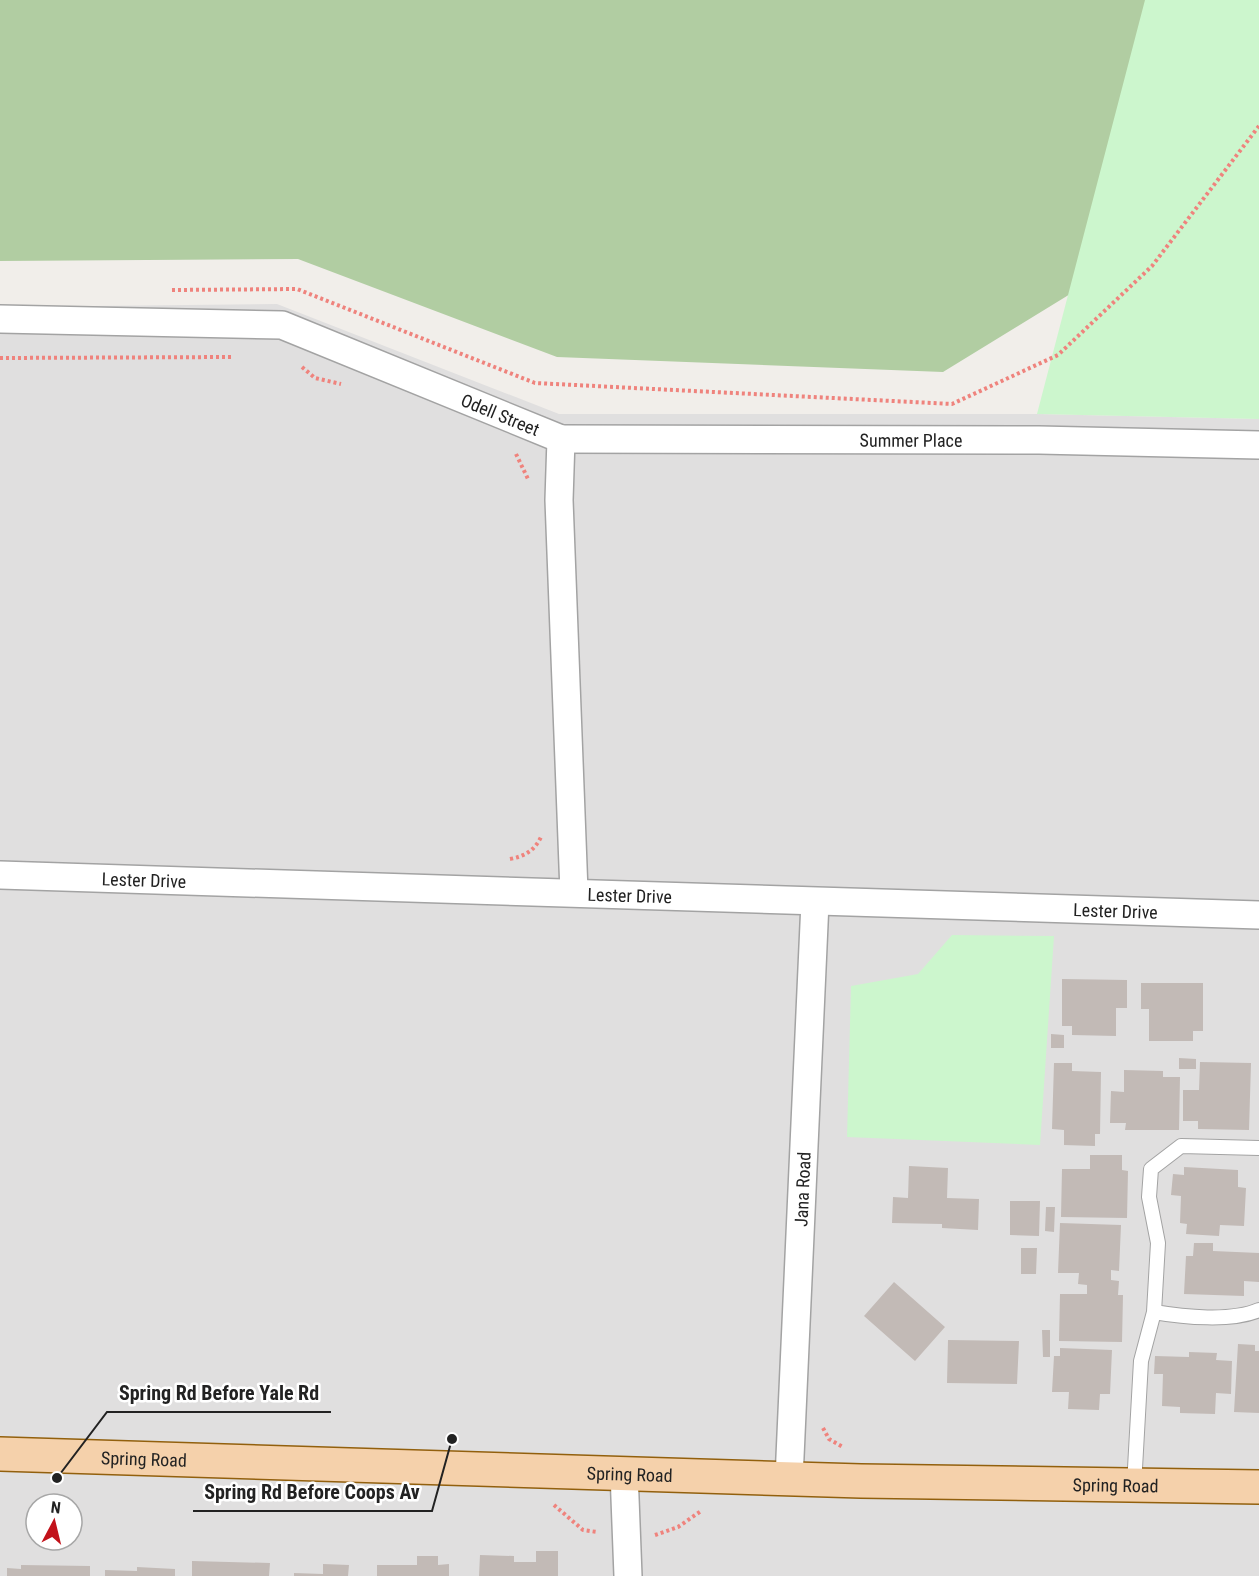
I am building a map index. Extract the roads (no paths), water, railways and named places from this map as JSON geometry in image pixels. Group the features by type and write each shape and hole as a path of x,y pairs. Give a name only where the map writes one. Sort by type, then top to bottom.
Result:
{"main road":[{"name":"Spring Road","path":"0,1454 789,1479 1259,1487"}],"street":[{"name":"Odell Street","path":"0,319 282,325 561,439 559,500 574,892"},
{"name":"Summer Place","path":"561,439 1039,440 1259,445"},
{"name":"Lester Drive","path":"0,874 1259,915"},
{"name":"Jana Road","path":"789,1479 815,902"},
{"path":"624,1472 628,1576"}],"lane":[{"path":"1134,1486 1141,1361 1154,1312 1158,1243 1149,1197 1151,1169 1181,1146 1259,1148"},
{"path":"1154,1312 1172,1315 1244,1317 1259,1310"}],"place":[{"name":"Spring Rd Before Coops Av","path":"452,1439"},
{"name":"Spring Rd Before Yale Rd","path":"57,1478"}]}
